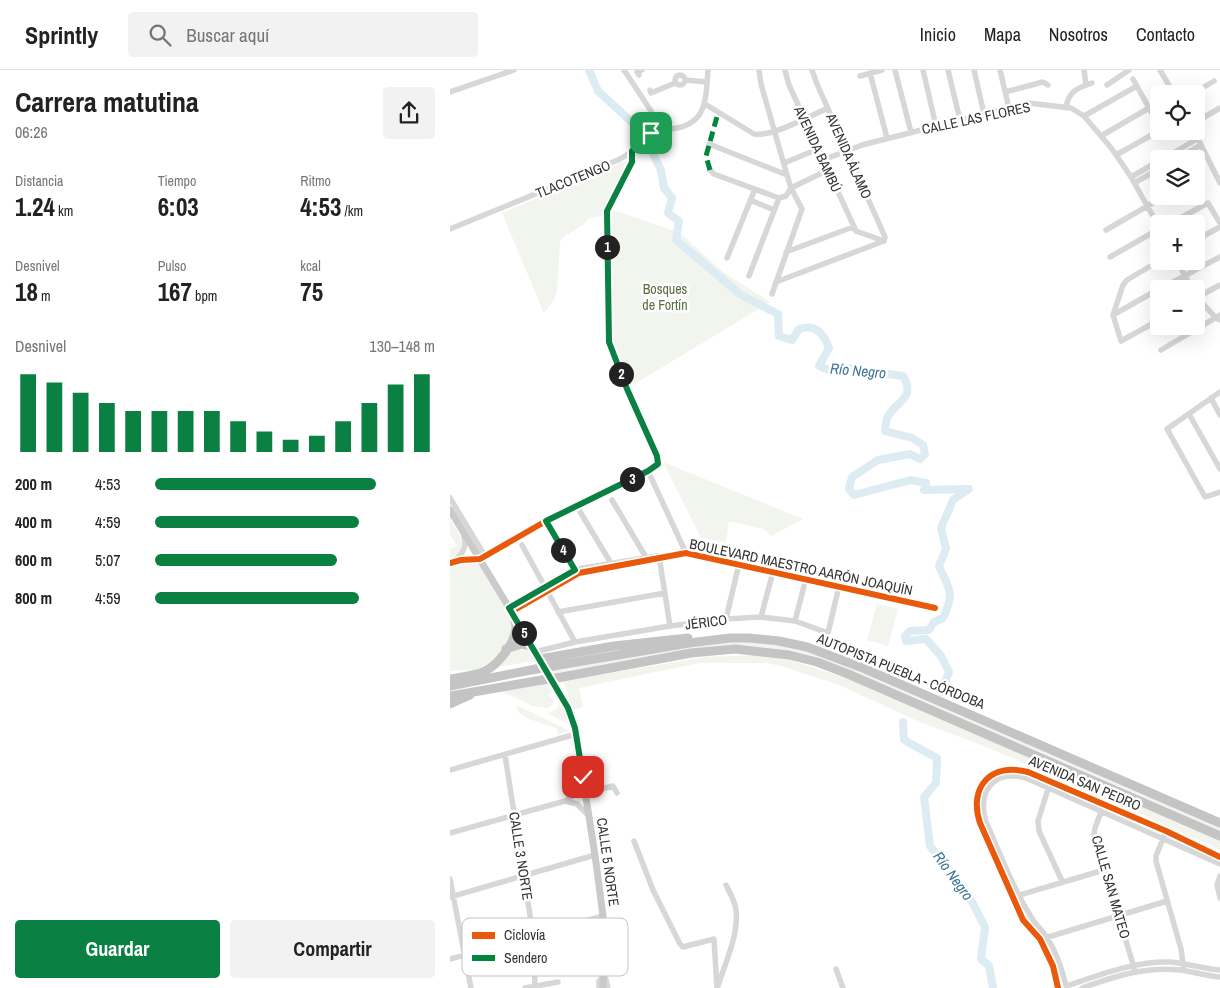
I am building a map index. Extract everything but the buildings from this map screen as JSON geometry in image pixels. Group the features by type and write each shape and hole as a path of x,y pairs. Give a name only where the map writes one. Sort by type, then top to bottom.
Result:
{"highway":[{"path":"450,679 483,672 496,663 515,632 516,623 511,611"},
{"path":"506,649 521,644 536,652 704,636 730,638"},
{"name":"AUTOPISTA PUEBLA - CÓRDOBA","path":"450,686 658,648 730,638 765,639 792,643 836,657 1220,823"},
{"name":"AUTOPISTA PUEBLA - CÓRDOBA","path":"479,691 721,650 750,650 804,658 856,677 1220,836"},
{"path":"450,696 479,691"},
{"path":"450,704 479,691"}],"main road":[{"name":"CALLE 5 NORTE","path":"450,510 482,557 511,611 568,708 576,734 603,916"},
{"name":"CALLE 5 NORTE","path":"602,977 603,988"}],"street":[{"path":"450,92 514,70"},
{"path":"624,70 651,111 659,131"},
{"path":"708,70 705,104 754,134 761,135 775,131 828,108"},
{"path":"759,70 791,188 802,209 772,294"},
{"name":"AVENIDA BAMBÚ","path":"785,70 789,85 853,227"},
{"name":"AVENIDA ÁLAMO","path":"812,70 885,236 884,241"},
{"path":"860,76 882,70"},
{"path":"895,70 911,132"},
{"path":"923,70 936,126"},
{"path":"948,70 960,120"},
{"path":"974,70 984,114"},
{"path":"1000,70 1009,108"},
{"path":"1066,108 1067,97 1089,84 1084,70"},
{"path":"1106,85 1129,70"},
{"path":"1160,70 1169,85"},
{"path":"675,83 676,72 682,75 685,80"},
{"path":"870,73 887,138"},
{"path":"1101,136 1149,108 1133,79"},
{"path":"685,80 707,82"},
{"path":"650,90 652,93 675,83 681,85 685,80"},
{"path":"1205,86 1214,81"},
{"path":"1005,92 1043,82 1048,85"},
{"path":"1084,116 1137,86"},
{"name":"CALLE LAS FLORES","path":"824,160 887,138 1028,103 1066,108 1078,111 1101,136 1116,155 1152,215"},
{"name":"TLACOTENGO","path":"450,229 618,160 632,151 646,136 693,123 705,104"},
{"path":"1205,117 1220,108"},
{"path":"1116,155 1150,139"},
{"path":"1178,150 1195,140"},
{"path":"1198,140 1220,183"},
{"path":"709,144 787,175"},
{"path":"1192,150 1201,145"},
{"path":"784,163 818,149"},
{"path":"451,563 482,557 546,521 648,471 658,464 609,342 607,211 632,162 632,151"},
{"path":"1132,180 1150,167"},
{"path":"710,170 714,174 779,198 786,196 791,188 828,170"},
{"path":"1132,180 1150,173"},
{"path":"727,258 755,189"},
{"path":"749,276 779,198"},
{"path":"750,200 774,210"},
{"path":"1185,215 1208,202 1220,223"},
{"path":"1106,230 1148,206"},
{"path":"786,252 853,227 856,231 884,241"},
{"path":"1205,235 1220,227"},
{"path":"1110,257 1150,233"},
{"path":"776,282 884,241"},
{"path":"1176,280 1220,257"},
{"path":"1150,266 1127,280 1123,285 1113,315 1122,340 1150,325"},
{"path":"1182,270 1188,280"},
{"path":"1205,293 1220,285"},
{"path":"1113,315 1150,294"},
{"path":"1160,350 1219,318 1205,305"},
{"path":"1220,392 1167,429 1205,497 1220,492"},
{"path":"1211,398 1220,415"},
{"path":"1189,414 1220,469"},
{"path":"648,471 686,553"},
{"path":"450,498 482,557"},
{"path":"612,500 647,559"},
{"path":"579,510 612,565"},
{"path":"546,521 576,572"},
{"path":"451,563 460,555 466,544 461,527"},
{"path":"522,545 575,642"},
{"name":"BOULEVARD MAESTRO AARÓN JOAQUÍN","path":"511,611 576,572 686,553 935,608"},
{"path":"660,557 670,626"},
{"path":"726,619 739,564"},
{"path":"761,617 773,572"},
{"path":"795,621 806,578"},
{"name":"JÉRICO","path":"536,652 575,642 670,626 726,619 761,617 795,621 828,633 839,586"},
{"path":"558,612 665,593"},
{"path":"450,770 576,734"},
{"name":"CALLE 3 NORTE","path":"505,755 530,918"},
{"name":"AVENIDA SAN PEDRO","path":"1058,988 1053,966 1043,938 1024,920 1012,898 976,812 977,796 988,777 1006,769 1023,771 1104,804 1220,864"},
{"name":"AVENIDA SAN PEDRO","path":"1220,857 1017,776 1006,776 994,782 985,793 983,799 983,812 986,822 1030,916 1060,962 1065,987 1134,968 1168,969 1184,967 1220,970"},
{"path":"450,833 566,801 576,794 583,777"},
{"path":"1051,782 1038,821 1039,831 1062,881"},
{"path":"585,793 613,786 617,793"},
{"path":"566,801 577,804 589,816"},
{"name":"CALLE SAN MATEO","path":"1104,804 1094,834 1134,968"},
{"path":"1165,834 1156,856 1156,861 1181,949 1184,967"},
{"path":"634,841 653,890 680,944 684,947 714,939 717,988"},
{"path":"451,896 595,855"},
{"path":"1012,898 1062,881 1104,870"},
{"path":"1220,876 1217,885 1220,898"},
{"path":"450,879 451,896 462,946"},
{"path":"717,988 735,928 736,911 726,885"},
{"path":"1043,938 1167,901"},
{"path":"596,918 603,916"},
{"name":"AVENIDA SAN PEDRO","path":"1184,967 1220,977"},
{"name":"AVENIDA SAN PEDRO","path":"1082,988 1134,968"},
{"path":"836,969 843,988"},
{"path":"599,988 599,981 602,977 606,979 608,988"},
{"path":"525,988 558,982"}],"green space":[{"path":"628,160 630,162 602,216 589,218 584,224 562,238 560,242 557,290 554,300 544,313 502,213"},
{"name":"Bosques de Fortín","path":"608,208 680,233 723,272 770,302 628,388 609,342"},
{"path":"663,462 803,519 771,536 764,529 729,521 726,542 701,538"},
{"path":"450,520 460,536 462,544 459,553 450,558 450,549 457,546 450,534"},
{"path":"464,561 477,561 482,565 512,620 512,628 510,636 501,651 488,663 474,670 450,671 450,566"},
{"path":"877,604 898,609 888,646 867,640"},
{"path":"748,641 791,646 832,658 1220,825 1220,832 789,652 748,646 552,676 549,670 715,642"},
{"path":"529,647 537,662 497,667 512,649"},
{"path":"756,655 790,660 848,679 1220,840 1220,850 1108,799 984,746 920,722 839,685 784,667 767,663 699,663 579,688 583,707 573,710 563,681 705,657"},
{"path":"549,682 554,691 548,694 551,699 554,697 553,704 548,708 533,706 501,691"},
{"path":"560,701 569,724 548,714 557,708"},
{"path":"516,705 569,731 558,734 557,729 529,719 519,713"}],"waterway":[{"name":"Río Negro","path":"589,70 598,91 635,125 651,150 661,170 664,188 672,198 668,213 679,221 676,240 741,295 778,314 779,336 792,340 799,329 810,328 818,331 829,348 819,366 831,371 847,368 903,376 908,390 887,418 885,431 912,438 923,445 925,454 920,459 910,454 878,460 852,477 849,489 854,495 911,480 926,483 924,490 969,489 953,500 941,528 946,549 939,566 950,592 949,602 943,618 934,622 929,630 910,631 905,636 906,641 926,639 941,656 949,672 941,692"},
{"name":"Río Negro","path":"903,722 904,740 937,758 936,783 924,797 930,846 967,892 985,927 981,959 989,966 993,988"}],"marked path":[{"path":"710,170 706,156 718,113"}],"cycle path":[{"path":"450,563 461,560 480,559 546,521 658,465 657,456 627,389 609,342 607,211 632,162 632,151"},
{"path":"511,612 579,573 686,553 935,608"},
{"path":"1058,988 1053,966 1040,939 1023,920 980,823 977,798 980,788 993,774 1015,770 1028,772 1166,831 1220,857"}],"route":[{"path":"583,777 575,728 568,708 509,608 575,570 546,521 648,471 658,464 657,456 627,389 609,342 607,211 632,162 632,151 651,133"}]}
